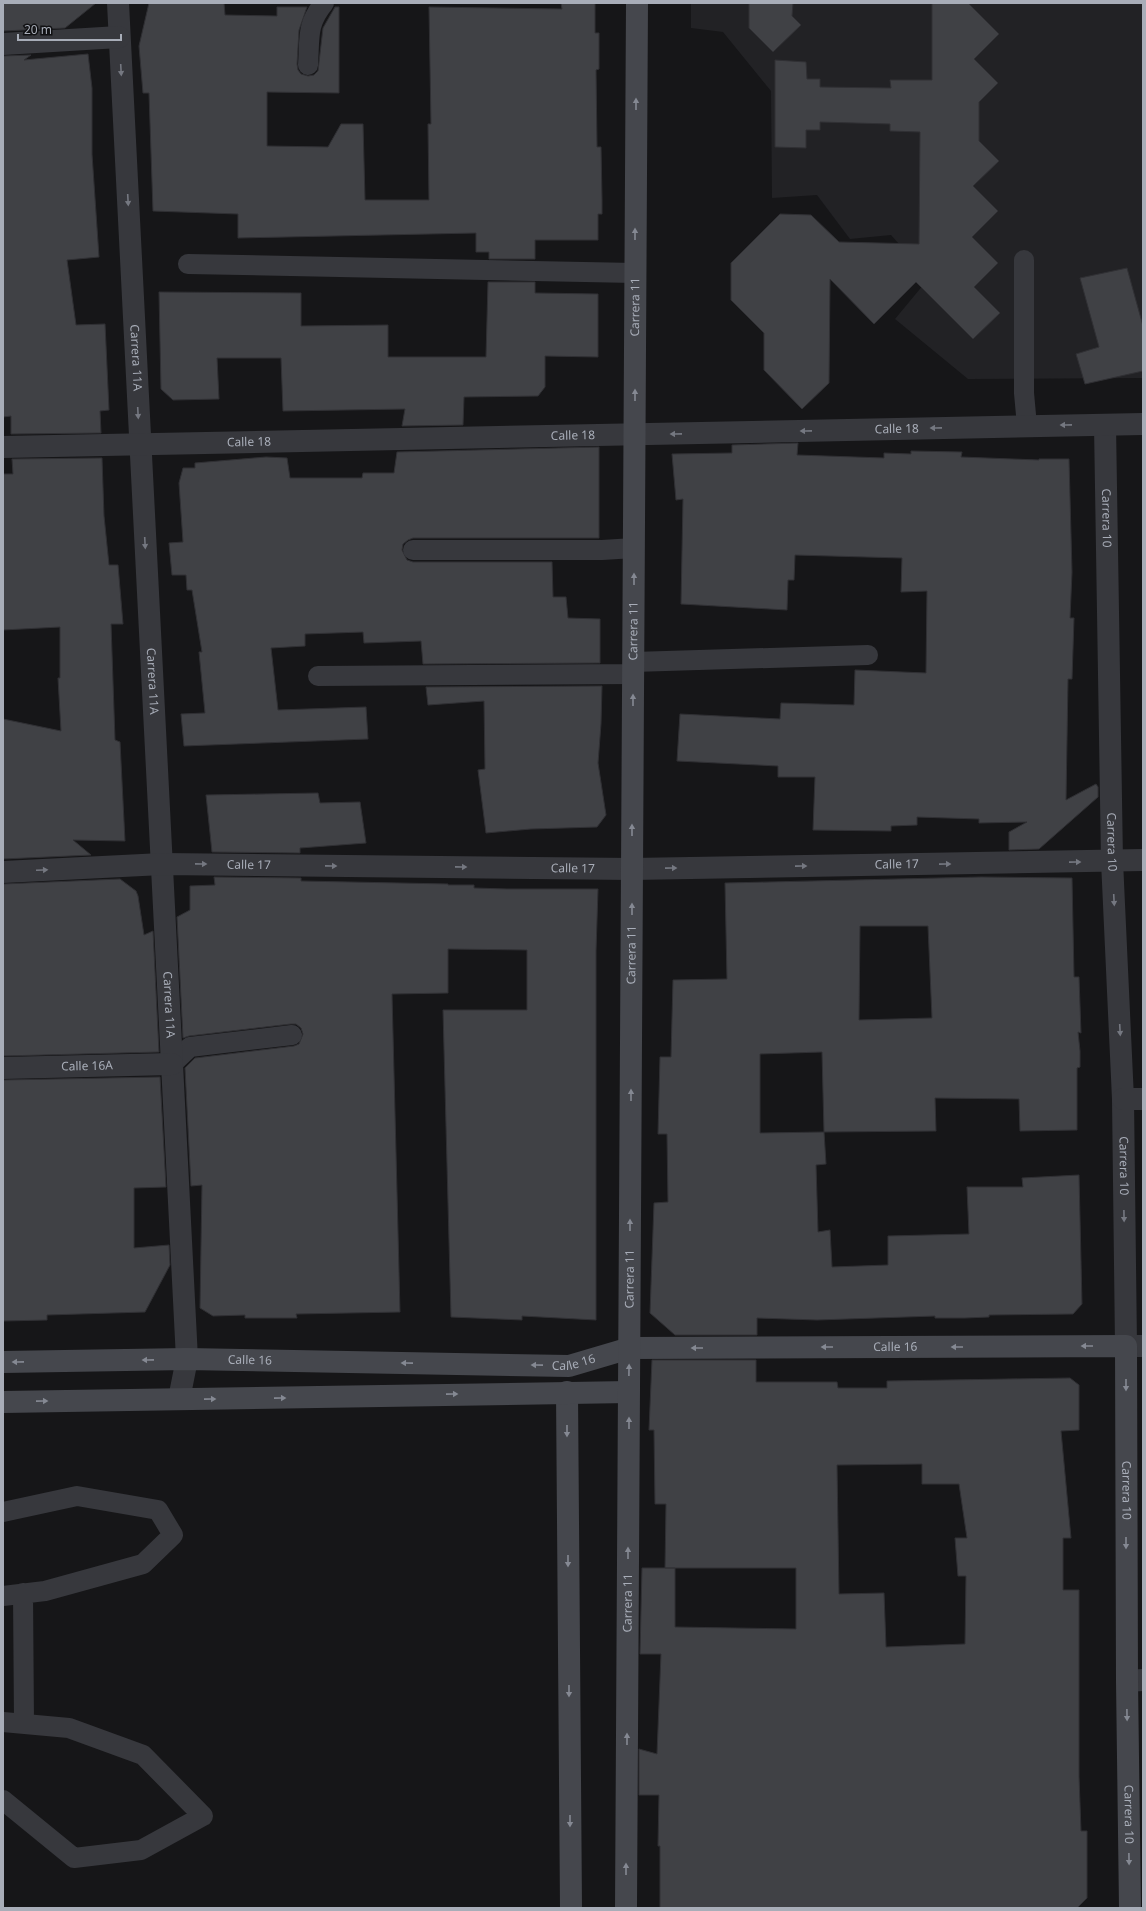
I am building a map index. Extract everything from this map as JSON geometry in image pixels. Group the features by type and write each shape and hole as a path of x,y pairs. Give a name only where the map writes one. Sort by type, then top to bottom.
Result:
{"street":[{"name":"Carrera 11A","path":"118,3 187,1359 178,1399"},
{"name":"Carrera 11","path":"626,1908 637,3"},
{"path":"3,44 120,37"},
{"name":"Calle 18","path":"3,447 1143,424"},
{"name":"Carrera 10","path":"1105,425 1112,861 1133,1099 1135,1680 1130,1908"},
{"name":"Calle 17","path":"3,872 162,864 632,869 1143,860"},
{"name":"Calle 16A","path":"3,1068 172,1064"},
{"name":"Calle 16","path":"3,1362 187,1359 569,1366 630,1348 1134,1346"},
{"path":"567,1392 571,1908"},
{"path":"3,1402 629,1392"}],"lane":[{"path":"308,65 311,24 314,15 324,3"},
{"path":"1024,260 1024,393 1027,426"},
{"path":"188,264 635,273"},
{"path":"413,550 602,550 634,548"},
{"path":"318,676 633,668 868,655"},
{"path":"172,1064 190,1047 292,1035"},
{"path":"3,1512 76,1496 158,1510 173,1535 143,1564 45,1591 3,1596"},
{"path":"23,1593 24,1723"},
{"path":"3,1722 69,1728 144,1755 203,1816 141,1850 74,1858 3,1800"}],"shaded area":[{"path":"691,3 1143,3 1143,378 968,379 895,319 929,278 891,235 850,239 817,195 772,198 771,91 723,32 691,28"}],"building":[{"path":"3,3 96,3 65,28 3,31"},
{"path":"149,3 224,3 225,15 277,16 277,7 307,7 299,30 297,64 298,70 301,74 308,76 314,75 318,71 323,28 335,7 339,7 339,93 267,92 267,146 328,147 341,124 363,124 365,200 429,200 428,124 431,124 429,7 562,9 561,3 595,3 595,33 599,33 599,69 596,70 597,147 601,147 602,199 602,214 598,214 598,240 535,240 535,259 489,259 489,252 476,252 476,233 238,238 238,214 153,211 149,93 143,93 139,46"},
{"path":"749,3 793,3 792,16 801,25 773,52 749,28"},
{"path":"932,3 968,3 999,34 974,59 998,83 979,102 979,141 999,161 973,186 998,211 972,237 998,263 974,287 1000,313 973,339 916,282 874,324 830,279 829,383 802,409 764,370 764,333 731,300 731,263 780,214 811,215 839,242 919,244 920,132 890,131 890,124 820,122 820,130 806,130 806,148 775,147 775,60 806,62 807,79 820,79 820,87 891,88 890,80 932,80"},
{"path":"88,54 92,88 92,154 99,257 67,260 76,325 105,324 109,410 100,411 101,433 11,434 11,416 3,417 3,56 31,55 24,60"},
{"path":"1127,268 1143,326 1143,371 1085,384 1076,354 1099,347 1080,278"},
{"path":"488,282 535,282 535,293 598,294 598,357 545,356 545,387 538,396 464,397 463,425 402,426 405,409 283,411 281,358 217,358 219,399 173,400 161,389 159,292 301,293 301,326 388,325 388,357 486,357"},
{"path":"798,443 797,455 884,458 884,453 911,454 911,451 962,452 961,457 1039,460 1069,459 1072,572 1070,618 1074,618 1072,679 1068,679 1066,800 1096,784 1098,787 1098,797 1039,849 1009,850 1009,832 1027,822 979,823 979,819 917,817 917,825 891,826 891,831 813,830 815,777 778,777 778,766 677,761 680,714 780,719 781,703 854,705 855,670 926,673 927,591 901,592 902,558 795,555 794,580 788,580 787,610 681,604 683,499 676,500 672,454 732,453 732,445"},
{"path":"599,447 599,538 413,538 403,544 402,550 407,560 413,562 552,562 553,597 566,597 568,618 600,619 600,663 423,664 421,641 364,643 363,632 305,634 305,646 271,648 278,710 366,707 368,739 184,746 181,714 205,713 199,652 202,652 192,590 187,590 186,575 172,575 169,543 183,542 179,483 183,468 195,468 195,463 266,457 287,458 290,478 362,478 363,473 394,473 397,452"},
{"path":"102,458 104,516 109,565 118,565 123,624 111,624 115,740 120,742 125,841 73,840 91,855 3,859 3,719 61,731 58,678 60,678 60,627 3,630 3,474 13,474 12,459"},
{"path":"602,686 598,763 606,815 597,827 531,829 486,833 478,770 485,769 484,701 428,705 426,687"},
{"path":"318,793 320,803 360,802 366,843 300,848 300,853 212,852 206,795"},
{"path":"214,877 301,878 301,881 474,885 474,888 598,889 596,951 596,1320 522,1316 522,1320 451,1317 443,1010 527,1010 527,950 448,949 448,993 392,994 400,1312 296,1314 297,1318 245,1318 245,1315 213,1316 200,1308 202,1185 191,1186 185,1068 195,1058 294,1046 299,1044 303,1034 301,1028 296,1024 291,1024 189,1036 183,1038 177,917 190,910 190,886 215,885"},
{"path":"981,877 1072,878 1074,977 1079,977 1081,1033 1078,1032 1080,1067 1077,1068 1077,1130 1020,1131 1019,1099 935,1098 936,1131 824,1132 826,1164 816,1165 818,1232 830,1230 832,1267 888,1265 888,1236 969,1234 967,1187 1023,1187 1022,1178 1079,1175 1082,1304 1073,1314 989,1315 989,1317 965,1318 935,1318 935,1316 817,1320 757,1318 757,1335 675,1335 650,1313 654,1203 668,1202 667,1134 658,1134 660,1057 671,1057 673,980 727,979 725,883","holes":["860,926 928,926 932,1018 859,1020","822,1052 824,1132 760,1133 760,1054"]},
{"path":"120,879 136,891 144,935 153,931 159,1052 3,1056 3,884"},
{"path":"160,1077 166,1187 134,1188 134,1248 169,1245 170,1265 145,1312 47,1315 47,1320 3,1321 3,1080"},
{"path":"652,1360 756,1360 756,1382 837,1382 838,1388 887,1388 887,1381 1070,1378 1079,1385 1079,1430 1061,1431 1071,1538 1063,1538 1063,1590 1079,1590 1079,1776 1081,1831 1087,1831 1087,1898 1077,1908 660,1908 660,1846 658,1846 659,1795 639,1795 639,1749 657,1754 661,1654 640,1654 642,1568 665,1568 666,1504 655,1504 654,1430 649,1430","holes":["922,1464 922,1484 959,1484 967,1538 955,1538 958,1576 966,1576 965,1644 886,1647 884,1593 839,1594 837,1465","675,1568 796,1568 796,1629 675,1627"]}]}
